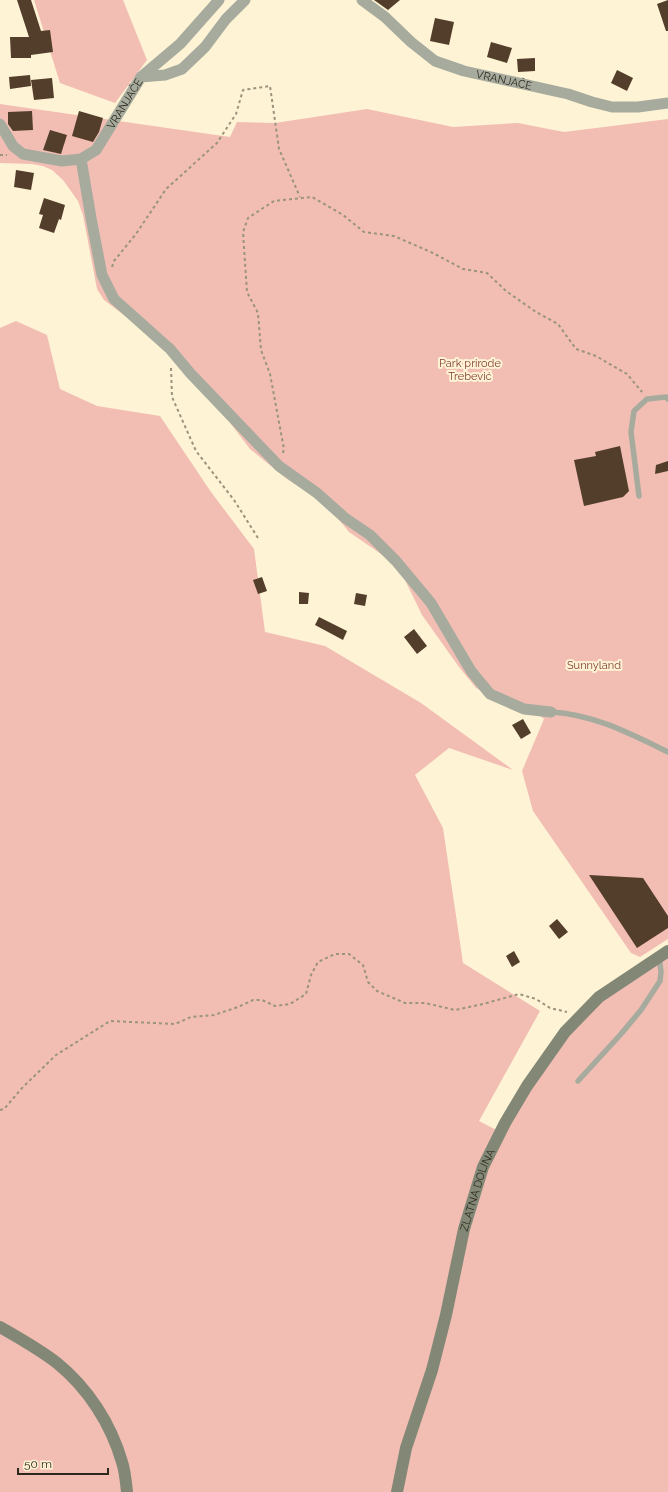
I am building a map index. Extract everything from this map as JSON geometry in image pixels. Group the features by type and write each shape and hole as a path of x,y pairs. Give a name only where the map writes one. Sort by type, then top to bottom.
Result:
{"main road":[{"name":"ZLATNA DOLINA","path":"397,1492 406,1448 432,1370 464,1229 483,1167 504,1123 527,1086 565,1032 599,997 663,953"},
{"path":"0,1327 57,1363 91,1398 110,1432 122,1462 127,1492"}],"street":[{"path":"141,77 180,44 219,0"},
{"name":"VRANJAČE","path":"82,159 96,150 141,77 165,75 182,69 205,47 226,19 245,0"},
{"name":"VRANJAČE","path":"362,0 385,17 411,42 435,61 456,69 568,94 612,107 638,107 668,103"},
{"path":"0,124 13,146 22,154 62,161 82,159 102,275 114,299 170,349 191,374 279,466 317,493 345,518 370,535 396,561 431,603 471,671 490,694 524,709 551,712"}],"lane":[{"path":"639,496 630,432 634,411 647,400 668,398"},
{"path":"551,712 591,718 628,733 668,752"},
{"path":"578,1081 641,1010 660,981 663,953"}],"path":[{"path":"107,284 114,261 136,234 166,189 217,143 236,114 243,90 270,86 279,149 300,198"},
{"path":"279,466 284,449 270,374 261,350 258,313 246,292 243,232 248,218 274,201 312,197 343,215 364,232 394,236 433,253 463,269 487,272 506,291 536,312 558,324 576,349 596,356 627,374 647,400"},
{"path":"170,349 172,397 196,451 234,500 258,538"},
{"path":"0,1110 4,1109 22,1087 41,1071 56,1055 110,1021 175,1024 191,1017 220,1013 253,1000 262,1000 275,1006 290,1004 306,994 311,975 318,962 335,954 349,954 363,965 368,982 377,991 405,1003 425,1003 455,1010 519,994 536,999 550,1008 569,1013 585,1011"}],"green space":[{"path":"34,0 123,0 147,60 115,103 60,83"},
{"name":"Park prirode Trebević","path":"0,104 230,137 237,122 275,123 367,109 453,127 518,123 564,132 668,119 668,939 640,957 631,953 533,811 522,771 544,719 536,712 489,695 476,688 422,615 397,565 349,532 328,506 287,479 250,449 228,420 177,362 137,325 104,300 97,289 83,215 78,201 63,180 52,170 43,166 32,164 0,163"},
{"path":"16,321 47,335 60,389 97,406 160,416 211,492 254,549 265,632 325,646 421,703 513,770 449,748 415,775 443,828 463,963 540,1011 479,1121 500,1132 521,1092 602,997 668,957 668,1492 0,1492 0,328"}],"building":[{"path":"17,0 31,0 41,31 50,30 53,52 31,55 31,58 11,58 10,37 29,37"},
{"path":"374,0 400,0 388,10"},
{"path":"668,0 668,31 666,31 657,4"},
{"path":"435,18 454,22 449,45 430,41"},
{"path":"491,42 512,48 507,63 487,57"},
{"path":"535,58 535,71 518,72 517,59"},
{"path":"617,70 633,78 627,91 611,83"},
{"path":"30,75 31,86 10,89 9,77"},
{"path":"52,78 54,98 34,100 31,80"},
{"path":"32,111 33,130 13,131 8,124 8,112"},
{"path":"79,111 103,118 99,132 93,142 72,136"},
{"path":"50,130 67,135 61,154 43,150"},
{"path":"16,170 34,173 31,190 14,187"},
{"path":"44,198 65,205 61,220 59,219 54,233 39,228 43,215 39,214"},
{"path":"620,446 629,491 623,497 584,506 574,460 596,456 595,452"},
{"path":"668,461 668,471 655,474 656,465"},
{"path":"262,577 267,591 258,594 253,580"},
{"path":"299,592 309,593 308,604 299,604"},
{"path":"356,593 367,595 365,606 354,604"},
{"path":"319,617 347,631 343,640 315,625"},
{"path":"414,629 427,646 417,654 404,637"},
{"path":"523,719 531,733 521,739 512,725"},
{"path":"589,875 643,878 668,916 668,928 637,948"},
{"path":"557,919 568,932 559,939 549,926"},
{"path":"514,951 520,962 512,967 506,956"}],"park label":[{"name":"Sunnyland","path":"594,665"}]}
